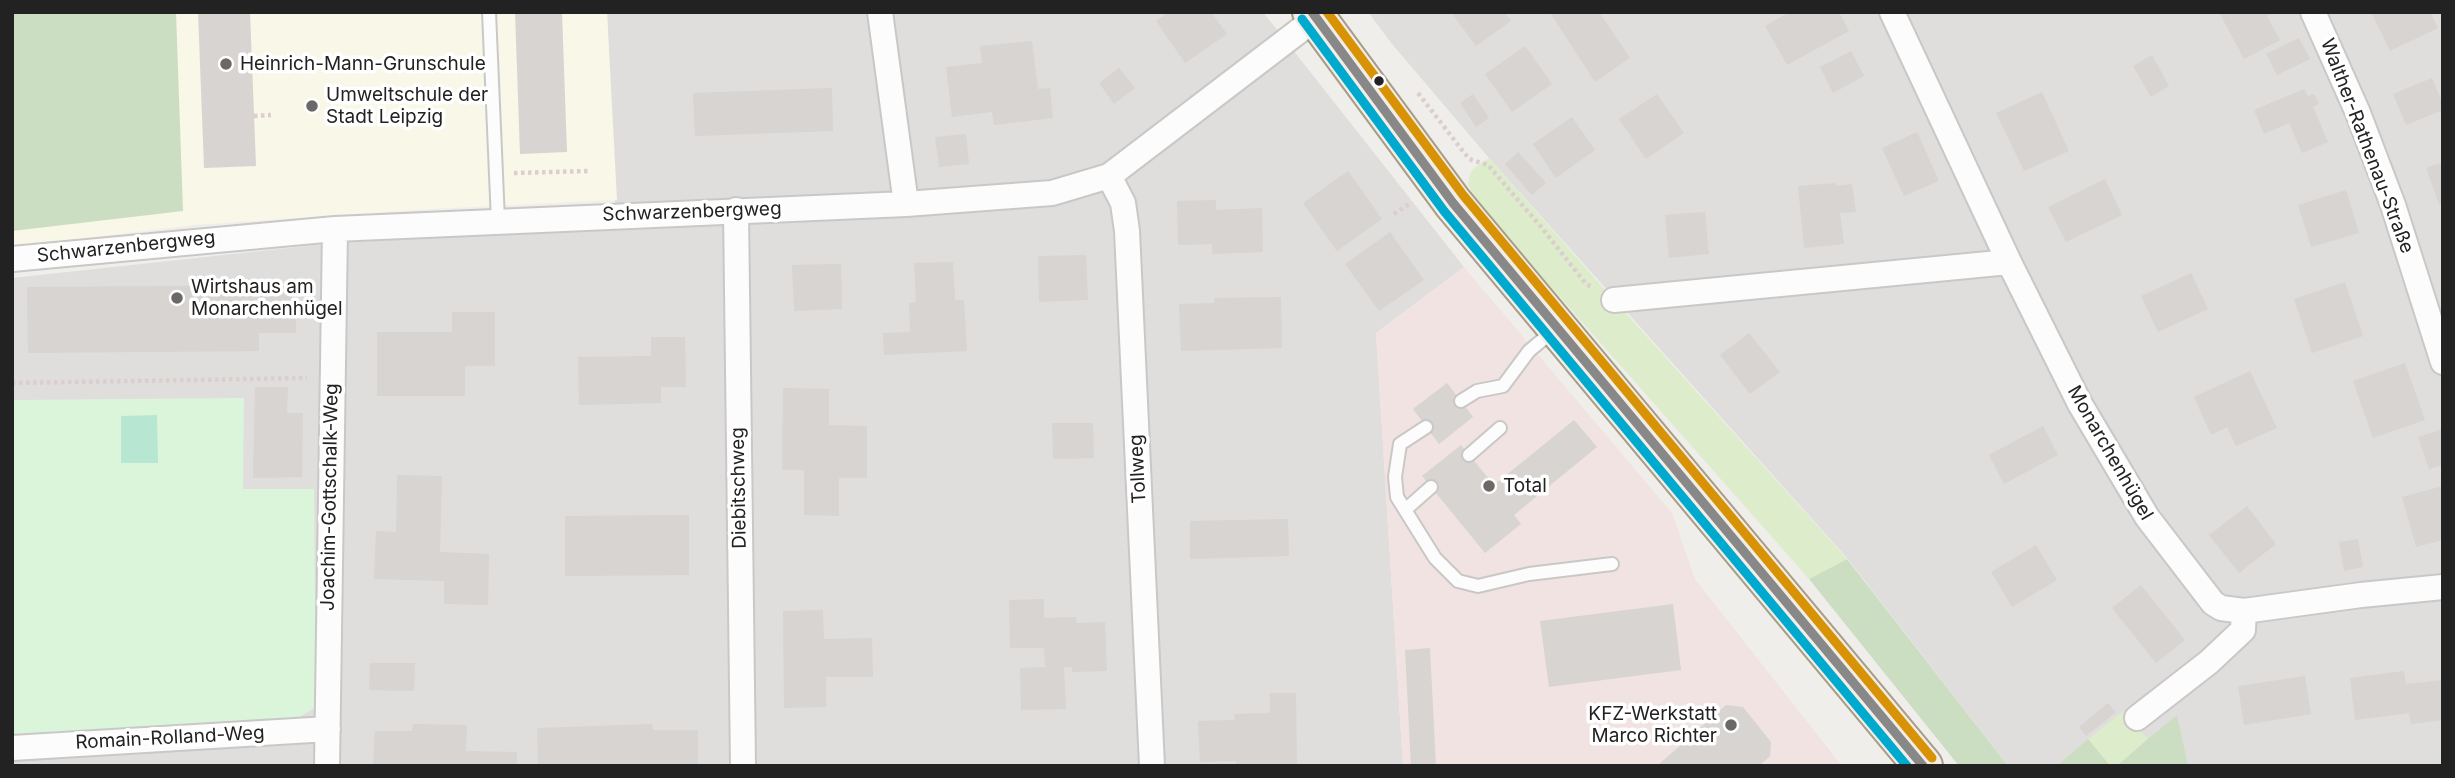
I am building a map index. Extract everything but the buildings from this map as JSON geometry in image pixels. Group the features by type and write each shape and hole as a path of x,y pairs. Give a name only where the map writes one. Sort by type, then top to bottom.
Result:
{"main road":[{"path":"1314,15 1453,203 1923,766"}],"street":[{"path":"880,12 906,204"},
{"name":"Monarchenhügel","path":"1892,12 2009,262 2080,404 2147,517 2213,603 2221,608 2244,611"},
{"name":"Walther-Rathenau-Straße","path":"2313,12 2353,102 2393,205 2443,362"},
{"name":"Schwarzenbergweg","path":"12,259 335,229 906,204 1052,193 1109,176 1314,15"},
{"name":"Tollweg","path":"1109,176 1123,203 1127,232 1152,766"},
{"name":"Diebitschweg","path":"736,210 743,766"},
{"name":"Joachim-Gottschalk-Weg","path":"327,766 335,229"},
{"path":"1614,300 2009,262"},
{"path":"2137,718 2209,662 2243,631 2244,611 2443,587"},
{"name":"Romain-Rolland-Weg","path":"12,748 328,729"}],"lane":[{"path":"489,12 498,221"},
{"path":"1461,401 1477,391 1503,386 1528,351 1556,328"},
{"path":"1426,427 1399,444 1395,477 1397,498 1435,558 1458,581 1478,586 1529,574 1612,564"},
{"path":"1469,455 1500,428"},
{"path":"1405,510 1431,487"}],"path":[{"path":"1414,89 1469,159 1488,165 1586,284 1614,300"},
{"path":"254,116 271,115"},
{"path":"496,173 589,172"},
{"path":"1395,215 1418,197"},
{"path":"12,383 332,377"}],"shaded area":[{"name":"Umweltschule der Stadt Leipzig","path":"12,12 607,12 617,200 194,225 12,247"},
{"path":"607,12 1263,12 1464,267 1376,333 1403,766 12,766 12,278 334,243 616,228"},
{"path":"1368,12 2443,12 2443,766 2008,766 1847,558 1489,158"},
{"path":"1464,267 1672,513 1695,579 1842,766 1403,766 1376,333"}],"green space":[{"path":"12,12 176,12 183,211 12,231"},
{"path":"1489,158 1847,559 1809,579 1476,202 1468,184 1470,174"},
{"path":"244,398 243,489 314,489 316,707 296,719 12,736 12,400"},
{"path":"157,415 158,463 121,463 121,416"},
{"path":"1847,559 2008,766 1959,766 1809,579"},
{"path":"2123,711 2148,739 2117,766 2110,766 2088,739"},
{"path":"2177,715 2188,766 2117,766 2148,739"},
{"path":"2088,739 2110,766 2057,766"}],"transit line":[{"path":"1312,12 1453,203 1923,766"},
{"path":"1327,12 1463,195 1932,758"},
{"path":"1302,19 1444,211 1907,766"}],"place":[{"name":"Heinrich-Mann-Grunschule","path":"226,64"},
{"name":"Umweltschule der Stadt Leipzig","path":"312,106"},
{"name":"Wirtshaus am Monarchenhügel","path":"177,298"},
{"name":"Total","path":"1489,486"},
{"name":"KFZ-Werkstatt Marco Richter","path":"1731,725"}]}
